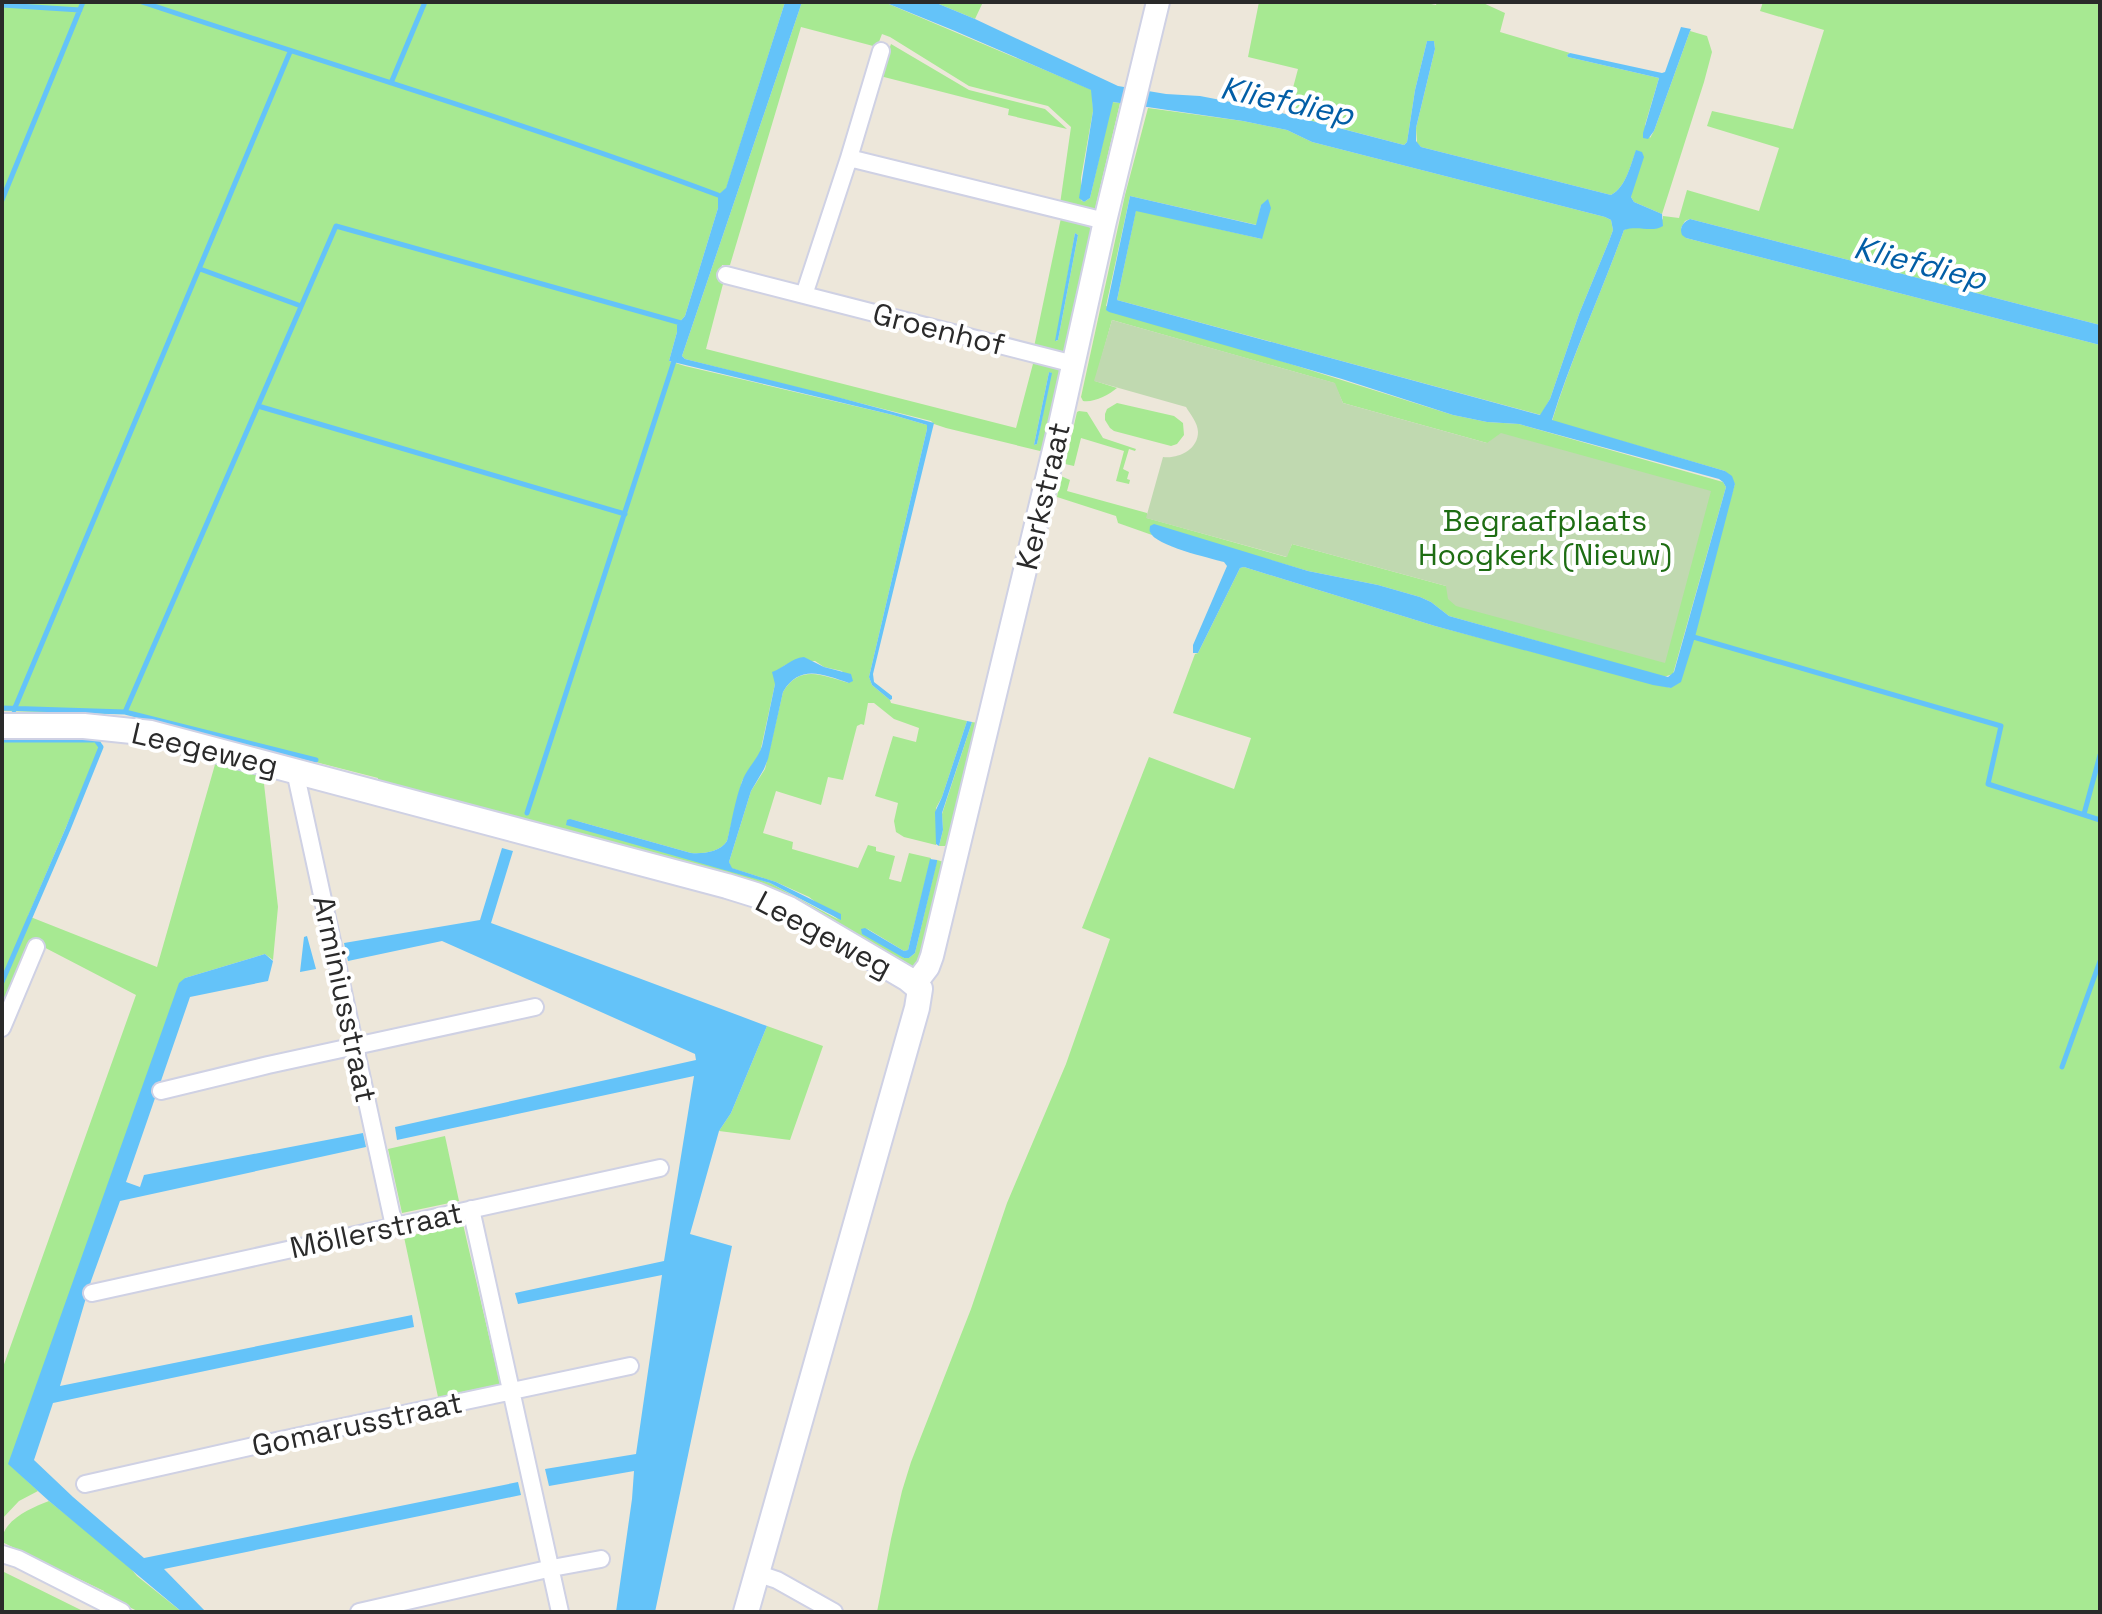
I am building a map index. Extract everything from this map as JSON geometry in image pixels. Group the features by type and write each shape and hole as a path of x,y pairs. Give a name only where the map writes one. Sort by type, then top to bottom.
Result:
{"main road":[{"name":"Leegeweg","path":"2,726 84,726 151,733 756,895 789,909 920,989 746,1612"}],"street":[{"name":"Kerkstraat","path":"915,984 932,956 1158,2"},
{"path":"804,295 881,51"},
{"path":"849,158 1105,221"},
{"name":"Groenhof","path":"726,275 1074,364"},
{"name":"Arminiusstraat","path":"295,771 394,1226"},
{"path":"2,1028 36,947"},
{"path":"161,1091 535,1007"},
{"name":"Möllerstraat","path":"92,1293 660,1168"},
{"path":"471,1209 560,1612"},
{"name":"Gomarusstraat","path":"85,1484 630,1366"},
{"path":"2,1554 18,1559 122,1612"},
{"path":"359,1612 601,1559"},
{"path":"756,1573 777,1580 834,1612"}],"green space":[{"path":"2,2 785,2 726,189 718,195 718,208 685,316 677,325 669,361 927,425 869,677 872,685 891,703 967,721 936,808 936,845 896,832 894,821 898,803 875,796 893,736 916,742 919,728 894,719 874,703 868,703 864,725 857,726 843,780 828,777 821,805 776,791 763,833 793,842 792,849 858,868 868,845 876,847 876,851 895,856 889,879 901,882 909,853 931,858 908,950 904,951 866,928 904,958 915,953 937,860 944,862 921,963 914,969 833,928 378,785 378,778 128,714 2,711","holes":["815,661 824,667 842,671 849,683 822,675 805,675 797,677 783,692 765,769 751,791 729,862 731,868 776,882 809,897 839,920 770,883 570,819 691,853 706,853 720,848 727,841 742,781 760,753 779,670 788,664"]},
{"path":"802,2 884,2 1092,90 1093,111 1081,178 1081,200 1084,202 1090,198 1112,102 1120,103 1092,212 1060,204 1071,127 1048,106 969,86 882,34 877,47 801,27 730,265 722,265 718,281 723,284 706,349 1016,428 1034,360 1060,368 1062,371 1045,449 1040,451 946,428 931,421 682,356","holes":["1049,372 1037,444 1034,445"]},
{"path":"934,2 983,2 975,19"},
{"path":"1259,2 1421,2 1436,5 1437,2 1481,2 1505,13 1500,32 1570,53 1568,57 1659,78 1645,125 1650,138 1690,31 1707,36 1712,52 1662,214 1634,202 1631,197 1636,151 1624,182 1611,195 1421,147 1417,143 1416,128 1435,49 1434,41 1427,41 1404,145 1286,114 1298,69 1248,57"},
{"path":"1763,2 2100,2 2100,325 1690,219 1681,228 1686,238 2100,345 2100,1612 877,1612 891,1539 911,1462 971,1309 1007,1203 1066,1064 1110,939 1082,928 1149,757 1234,789 1251,738 1173,713 1195,654 1240,568 1435,626 1671,688 1735,484 1725,471 1552,421 1624,230 1633,226 1651,229 1663,216 1679,218 1687,190 1759,211 1779,148 1707,126 1712,111 1793,129 1824,30 1760,11"},
{"path":"891,44 969,90 1045,109 1067,129 1008,115 1009,109 880,76"},
{"path":"1148,108 1287,130 1312,142 1611,220 1613,230 1579,314 1550,399 1541,415 1117,300 1136,210 1262,239 1261,205 1257,225 1130,196 1106,306 1453,415 1519,424 1723,482 1726,487 1673,674 1664,677 1449,616 1420,597 1378,585 1308,571 1150,531 1152,535 1118,523 1116,516 1057,497 1061,476 1070,480 1067,491 1147,513 1147,518 1286,557 1292,544 1446,586 1487,443 1343,403 1334,383 1112,320 1095,381 1117,388 1101,398 1083,401 1081,397 1125,195"},
{"path":"1061,218 1087,224 1094,233 1068,350 1061,353 1034,347","holes":["1075,233 1078,235 1058,340 1056,341"]},
{"name":"Begraafplaats Hoogkerk (Nieuw)","path":"1112,320 1335,383 1343,403 1487,443 1501,433 1711,491 1665,663 1456,606 1448,599 1446,586 1292,544 1287,557 1146,518 1163,457 1181,455 1191,448 1198,429 1186,407 1094,381"},
{"path":"1117,403 1174,416 1183,423 1184,435 1171,446 1114,431 1105,420 1105,414"},
{"path":"1079,411 1087,412 1103,438 1136,449 1129,449 1123,469 1129,472 1129,484 1116,481 1124,451 1081,438 1074,466 1065,464"},
{"path":"972,722 978,723 951,840 945,846 939,846 943,830 942,814"},
{"path":"102,739 28,916 157,967 216,761 263,775 278,907 273,960 265,954 185,978 9,1464 38,1491 19,1501 2,1519 2,1370 136,995 34,942 2,1014 2,740"},
{"path":"767,1026 823,1046 790,1140 719,1131 731,1113"},
{"path":"445,1136 459,1201 402,1213 388,1149"},
{"path":"463,1224 500,1384 438,1397 404,1237"},
{"path":"49,1501 182,1612 139,1612 104,1594 104,1591 2,1542 3,1534 12,1521"},
{"path":"2,1571 85,1612 2,1612"}],"water":[{"path":"785,2 802,2 682,356 934,423 873,674 874,682 892,696 890,700 872,685 869,677 927,425 669,361 677,325 685,316 718,208 718,195 726,188"},
{"path":"884,2 934,2 1118,86 1200,96 1262,108 1404,145 1427,41 1434,41 1435,49 1416,128 1416,141 1421,147 1611,195 1624,181 1636,150 1642,152 1644,157 1631,197 1634,202 1662,214 1663,226 1624,230 1552,420 1725,471 1732,476 1735,484 1681,682 1671,688 1653,685 1435,626 1244,567 1240,568 1198,653 1193,653 1193,645 1227,566 1224,562 1162,542 1150,532 1150,526 1154,524 1308,571 1420,597 1449,616 1668,677 1674,672 1726,487 1719,479 1519,424 1453,415 1106,310 1130,196 1256,225 1261,205 1268,199 1271,208 1262,239 1136,211 1117,300 1540,415 1550,399 1579,314 1609,241 1613,230 1611,220 1312,142 1287,130 1113,102 1090,198 1084,202 1079,198 1093,111 1091,90"},
{"path":"1681,27 1691,29 1654,131 1648,139 1643,138 1643,133 1659,78 1567,55 1570,53 1662,73"},
{"path":"1690,219 2100,325 2100,345 1686,238 1681,228"},
{"path":"1075,233 1078,235 1058,340 1055,341"},
{"path":"1049,372 1052,373 1037,444 1034,445"},
{"path":"804,657 824,667 851,674 853,681 849,683 822,675 805,674 797,677 783,692 768,759 751,791 729,862 732,868 776,882 841,914 841,920 770,883 566,825 570,819 691,853 706,853 720,848 727,841 743,779 762,746 775,684 772,672"},
{"path":"967,721 972,722 942,813 943,830 939,846 936,844 935,812"},
{"path":"502,848 513,851 491,923 767,1026 731,1113 719,1131 690,1234 732,1246 655,1612 616,1612 634,1471 549,1486 545,1469 636,1454 662,1275 518,1304 515,1293 664,1261 694,1076 397,1140 395,1127 696,1060 695,1054 442,941 348,961 344,943 480,920"},
{"path":"930,859 937,862 915,953 904,958 862,934 861,929 865,928 904,951 908,950"},
{"path":"307,936 316,969 300,972 304,937"},
{"path":"265,954 273,961 268,981 190,997 126,1182 140,1187 144,1175 363,1133 366,1147 120,1201 91,1281 60,1386 412,1315 414,1327 53,1403 34,1460 144,1558 518,1482 521,1495 164,1569 206,1612 182,1612 8,1464 179,983 185,978"}],"waterway":[{"path":"2,200 83,2"},
{"path":"142,2 503,120 718,195"},
{"path":"391,83 425,2"},
{"path":"2,5 80,10"},
{"path":"14,710 290,52"},
{"path":"125,712 336,226 681,323"},
{"path":"200,269 301,306"},
{"path":"527,813 675,358"},
{"path":"258,406 625,514"},
{"path":"1690,636 2001,726 1988,784 2100,820"},
{"path":"2,708 125,712 316,760"},
{"path":"2,740 96,740 101,747 2,982"},
{"path":"2084,814 2100,755"},
{"path":"2062,1067 2100,961"}],"water label":[{"name":"Kliefdiep","path":"1287,101"},
{"name":"Kliefdiep","path":"1920,263"}]}
